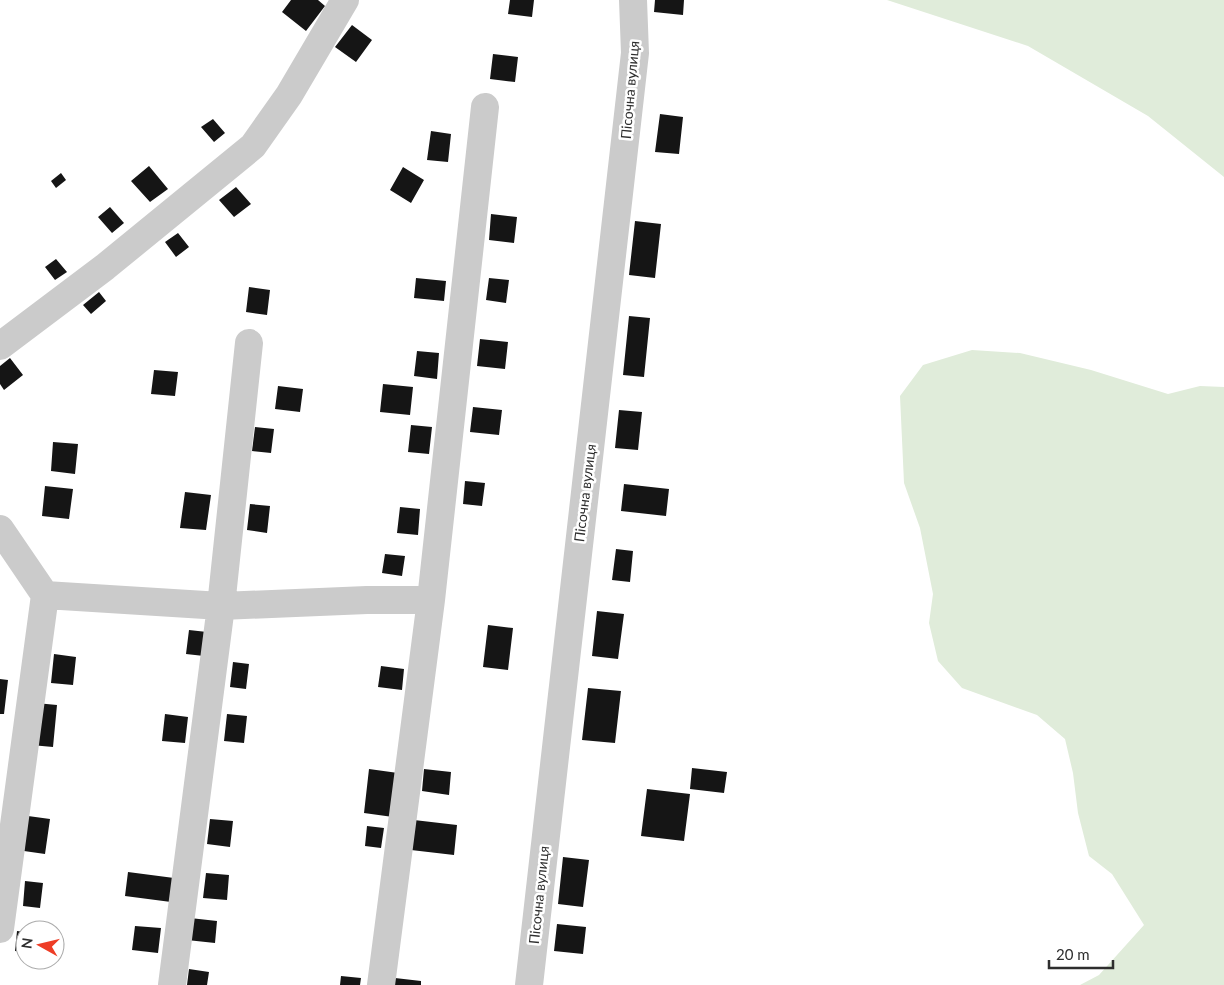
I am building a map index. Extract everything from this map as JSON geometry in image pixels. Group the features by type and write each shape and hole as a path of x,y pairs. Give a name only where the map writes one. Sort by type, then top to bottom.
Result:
{"street":[{"path":"0,346 105,267 252,146 288,95 345,0"},
{"name":"Пісочна вулиця","path":"529,985 635,53 633,0"},
{"path":"381,985 432,600 485,107"},
{"path":"172,985 221,606 249,343"},
{"path":"0,529 45,595 0,929"},
{"path":"45,595 221,606 367,600 432,600"}],"green space":[{"path":"887,0 1224,0 1224,177 1148,116 1028,46"},
{"path":"972,350 1020,353 1091,370 1168,394 1200,386 1224,387 1224,985 1080,985 1099,975 1144,925 1112,874 1089,856 1078,813 1073,773 1065,739 1037,715 962,688 938,661 929,623 933,594 920,528 904,483 900,396 923,365"}],"building":[{"path":"291,0 318,0 325,6 306,31 282,12"},
{"path":"510,0 534,0 532,17 508,14"},
{"path":"655,0 684,0 683,15 654,12"},
{"path":"352,25 372,40 356,62 335,47"},
{"path":"493,54 518,57 515,82 490,79"},
{"path":"660,114 683,117 679,154 655,152"},
{"path":"213,119 225,133 214,142 201,127"},
{"path":"431,131 451,134 448,162 427,160"},
{"path":"149,166 168,189 150,202 131,181"},
{"path":"403,167 424,180 411,203 390,190"},
{"path":"61,173 66,180 56,188 51,181"},
{"path":"236,187 251,204 234,217 219,200"},
{"path":"110,207 124,223 112,233 98,217"},
{"path":"491,214 517,217 514,243 489,240"},
{"path":"635,221 661,224 655,278 629,275"},
{"path":"178,233 189,247 176,257 165,242"},
{"path":"56,259 67,272 55,280 45,267"},
{"path":"416,278 446,281 444,301 414,298"},
{"path":"489,278 509,280 506,303 486,300"},
{"path":"249,287 270,290 267,315 246,312"},
{"path":"99,292 106,301 91,314 83,305"},
{"path":"629,316 650,318 644,377 623,375"},
{"path":"480,339 508,342 505,369 477,366"},
{"path":"417,351 439,353 437,379 414,376"},
{"path":"10,358 23,375 4,390 0,384 0,366"},
{"path":"154,370 178,372 175,396 151,394"},
{"path":"383,384 413,387 410,415 380,412"},
{"path":"278,386 303,389 300,412 275,409"},
{"path":"473,407 502,410 499,435 470,432"},
{"path":"619,410 642,412 638,450 615,448"},
{"path":"411,425 432,427 429,454 408,452"},
{"path":"255,427 274,429 271,453 252,451"},
{"path":"53,442 78,444 75,474 51,471"},
{"path":"465,481 485,483 482,506 463,504"},
{"path":"624,484 669,489 666,516 621,511"},
{"path":"45,486 73,489 69,519 42,516"},
{"path":"185,492 211,495 206,530 180,528"},
{"path":"250,504 270,506 267,533 247,530"},
{"path":"400,507 420,509 418,535 397,533"},
{"path":"616,549 633,551 630,582 612,580"},
{"path":"385,554 405,556 402,576 382,573"},
{"path":"597,611 624,614 618,659 592,656"},
{"path":"488,625 513,628 508,670 483,667"},
{"path":"189,630 207,632 204,656 186,654"},
{"path":"54,654 76,657 73,685 51,683"},
{"path":"233,662 249,664 246,689 230,687"},
{"path":"381,666 404,669 402,690 378,687"},
{"path":"0,679 8,680 4,714 0,714"},
{"path":"588,688 621,691 615,743 582,740"},
{"path":"36,703 57,705 53,747 31,745"},
{"path":"165,714 188,717 185,743 162,741"},
{"path":"227,714 247,716 244,743 224,741"},
{"path":"692,768 727,772 724,793 690,789"},
{"path":"369,769 398,773 393,817 364,813"},
{"path":"424,769 451,772 449,795 422,791"},
{"path":"647,789 690,794 684,841 641,836"},
{"path":"28,816 50,819 45,854 24,851"},
{"path":"210,819 233,821 230,847 207,844"},
{"path":"414,820 457,825 454,855 411,850"},
{"path":"367,826 384,828 381,848 365,846"},
{"path":"563,857 589,860 583,907 558,904"},
{"path":"128,872 174,878 171,902 125,896"},
{"path":"206,873 229,875 227,900 203,898"},
{"path":"25,881 43,883 40,908 23,906"},
{"path":"190,918 217,921 215,943 187,940"},
{"path":"557,924 586,927 583,954 554,951"},
{"path":"135,926 161,928 158,953 132,950"},
{"path":"189,969 209,972 207,985 187,985"},
{"path":"341,976 361,978 360,985 340,985"},
{"path":"395,978 421,981 421,985 394,985"}]}
